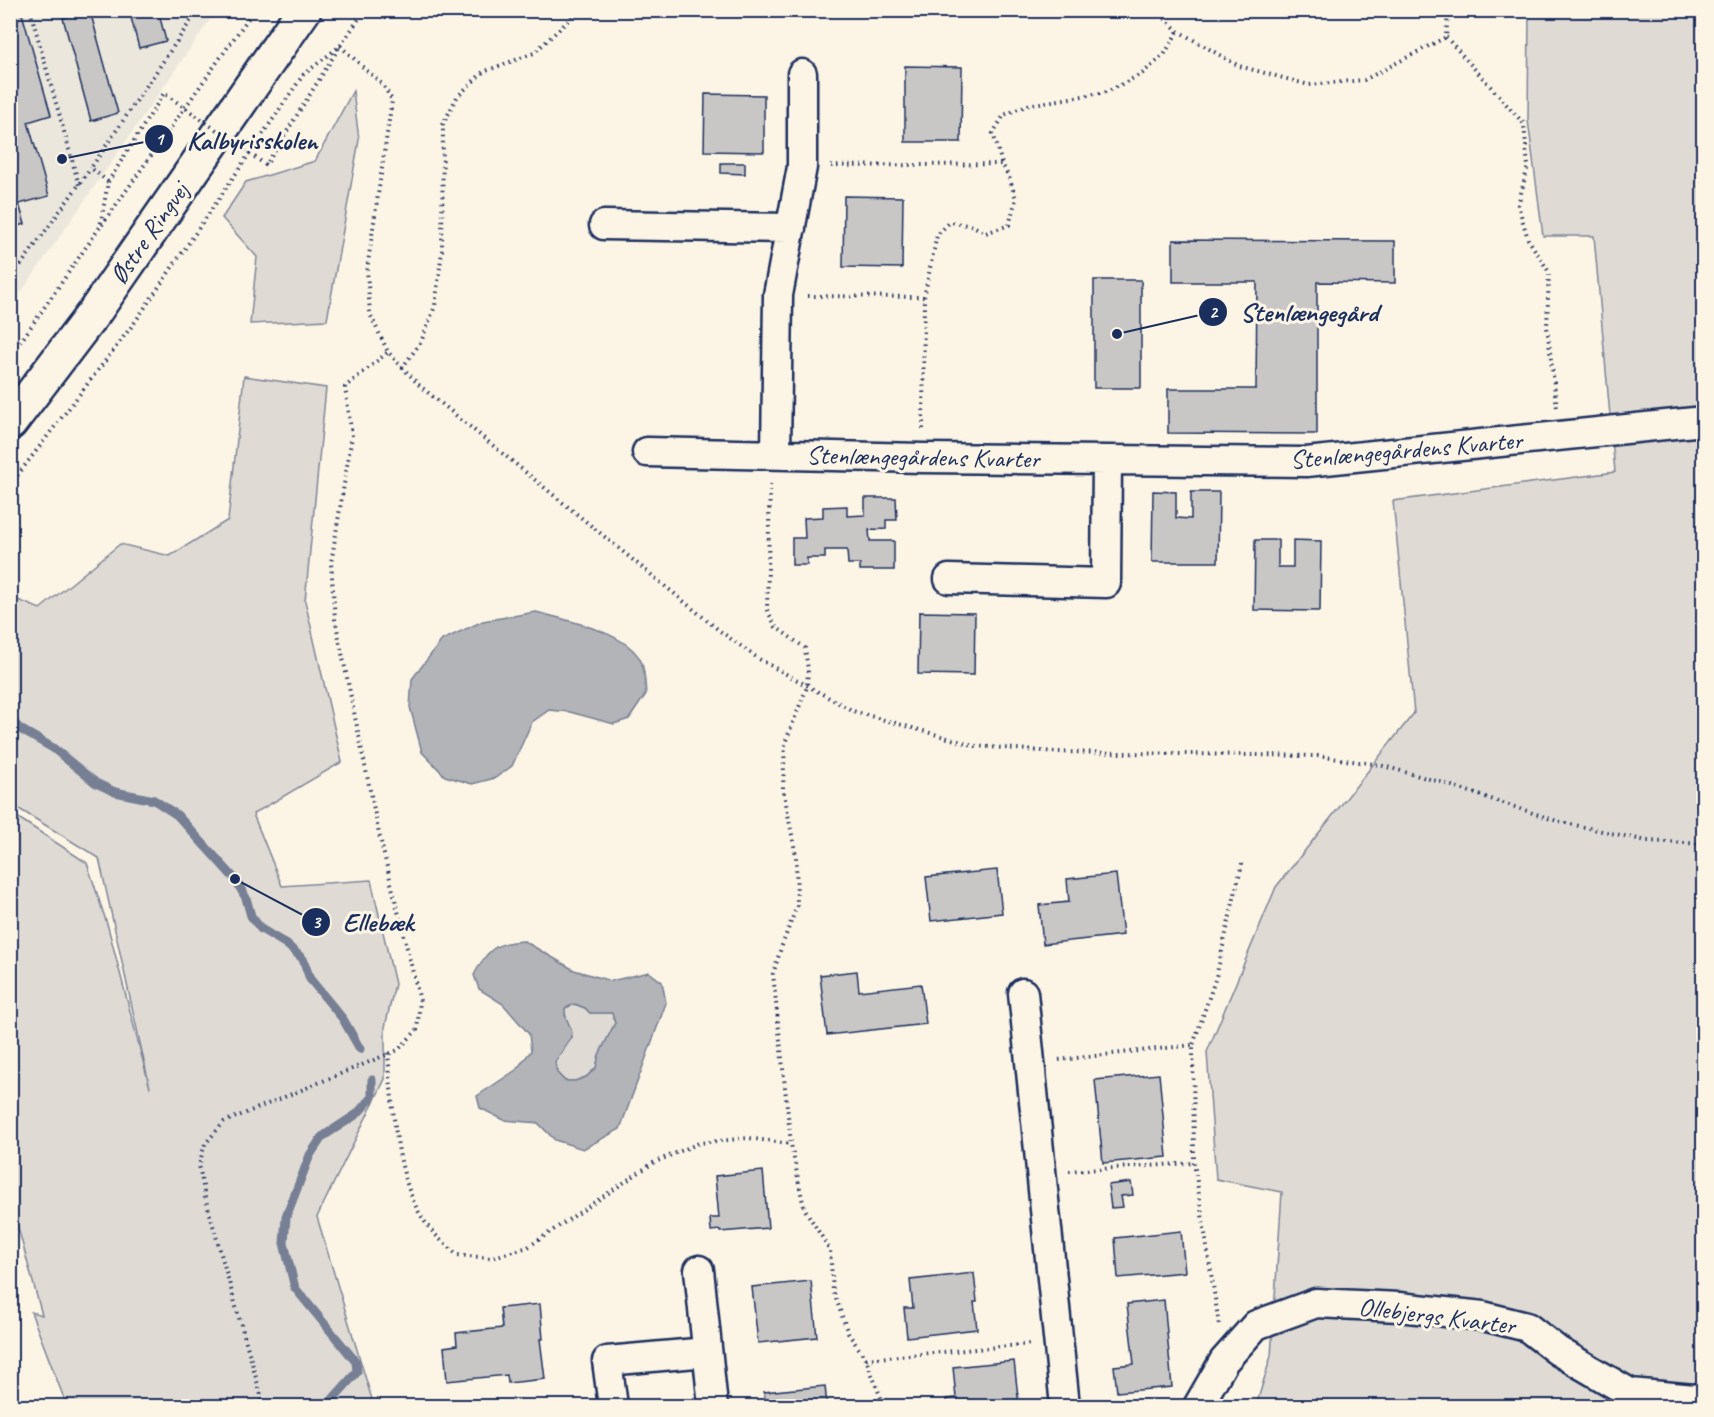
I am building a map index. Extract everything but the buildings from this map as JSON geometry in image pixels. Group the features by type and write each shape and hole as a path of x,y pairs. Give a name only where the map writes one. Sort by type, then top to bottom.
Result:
{"street":[{"name":"Østre Ringvej","path":"10,423 96,310 304,10"},
{"name":"Stenlængegårdens Kvarter","path":"776,454 778,296 802,167 802,74"},
{"path":"604,225 791,228"},
{"name":"Stenlængegårdens Kvarter","path":"647,452 922,458 1306,462 1704,421"},
{"path":"949,579 1106,583 1107,460"},
{"path":"1023,993 1065,1407"},
{"path":"699,1270 713,1407"},
{"name":"Ollebjergs Kvarter","path":"1198,1407 1224,1360 1256,1324 1316,1303 1399,1306 1483,1316 1527,1326 1558,1351 1630,1393 1694,1399 1704,1397"},
{"path":"613,1407 607,1360 707,1352"}],"path":[{"path":"30,10 79,185"},
{"path":"10,280 91,168 198,10"},
{"path":"10,357 254,10"},
{"path":"100,227 108,182 165,93 266,165 339,46 365,10"},
{"path":"402,368 421,342 435,306 442,251 443,124 457,98 483,72 534,53 570,19 574,10"},
{"path":"1156,10 1178,31 1239,66 1309,85 1364,80 1446,37"},
{"path":"1450,10 1446,37 1524,124 1528,166 1518,205 1528,239 1549,273 1547,327 1554,392 1563,435"},
{"path":"922,458 924,297 937,235 950,222 973,226 986,233 1009,225 1016,199 993,133 1004,116 1028,105 1107,92 1143,73 1164,54 1178,31"},
{"path":"339,46 383,85 392,100 367,269 370,314 388,352 438,401 720,631 759,659 853,711 976,746 1056,752 1318,756 1380,765 1440,782 1557,821 1647,841 1704,844"},
{"path":"10,485 135,322 303,75 339,46"},
{"path":"802,167 1002,164"},
{"path":"91,168 108,182"},
{"path":"778,296 924,297"},
{"path":"264,1407 205,1197 199,1165 205,1144 224,1122 398,1050 417,1030 420,1001 379,834 338,630 331,563 352,436 345,387 388,352"},
{"path":"776,454 770,479 767,610 776,627 805,648 808,670 807,687 785,744 783,788 796,856 797,906 773,974 791,1144 804,1208 830,1250 832,1290 848,1333 866,1359 884,1407"},
{"path":"1224,1360 1194,1163 1193,1045 1216,977 1243,859"},
{"path":"1030,1063 1193,1045"},
{"path":"388,1053 394,1119 406,1183 427,1225 457,1255 491,1258 528,1247 653,1163 699,1143 748,1138 791,1144"},
{"path":"1041,1173 1194,1163"},
{"path":"866,1359 1058,1341"}],"shaded area":[{"path":"11,11 216,11 11,307"},
{"path":"1529,11 1703,11 1703,1406 1256,1406 1271,1356 1282,1192 1216,1179 1207,1052 1276,887 1414,713 1393,501 1615,472 1594,236 1543,236 1528,120"},
{"path":"353,91 359,140 327,320 250,324 257,257 222,218 246,182 315,161"},
{"path":"244,376 326,388 305,601 342,762 253,814 282,886 371,880 395,984 385,1027 385,1079 317,1217 374,1406 67,1406 31,1312 42,1315 11,1202 11,813 87,863 108,927 150,1088 99,858 11,804 11,597 40,609 120,544 170,556 228,520"},
{"path":"536,612 579,623 623,642 641,661 646,694 629,719 614,724 570,712 549,710 532,722 512,766 495,778 472,784 445,776 422,752 410,707 412,679 442,640 483,621"},
{"path":"524,941 574,970 611,981 649,972 662,982 666,1003 620,1129 583,1149 555,1140 538,1123 504,1120 480,1108 477,1096 516,1070 531,1051 529,1034 503,1004 479,989 474,975 483,959 493,949","holes":["575,1004 590,1013 612,1013 615,1023 599,1055 596,1068 586,1077 575,1081 565,1081 557,1073 555,1062 572,1037 565,1008"]},
{"path":"574,1004 585,1008 590,1013 612,1013 615,1023 599,1055 596,1068 586,1077 575,1081 565,1081 557,1073 555,1062 572,1037 565,1008"}],"waterway":[{"path":"10,719 20,729 53,748 96,783 115,792 154,800 177,815 235,879 246,898 251,916 261,929 286,944 303,959 310,979 343,1019 360,1049"},
{"path":"332,1406 332,1400 357,1372 356,1362 295,1288 284,1243 286,1217 310,1155 322,1137 357,1114 372,1097 372,1080"}],"place":[{"name":"Kalbyrisskolen","path":"62,159"},
{"name":"Stenlængegård","path":"1117,334"},
{"name":"Ellebæk","path":"235,879"}]}
